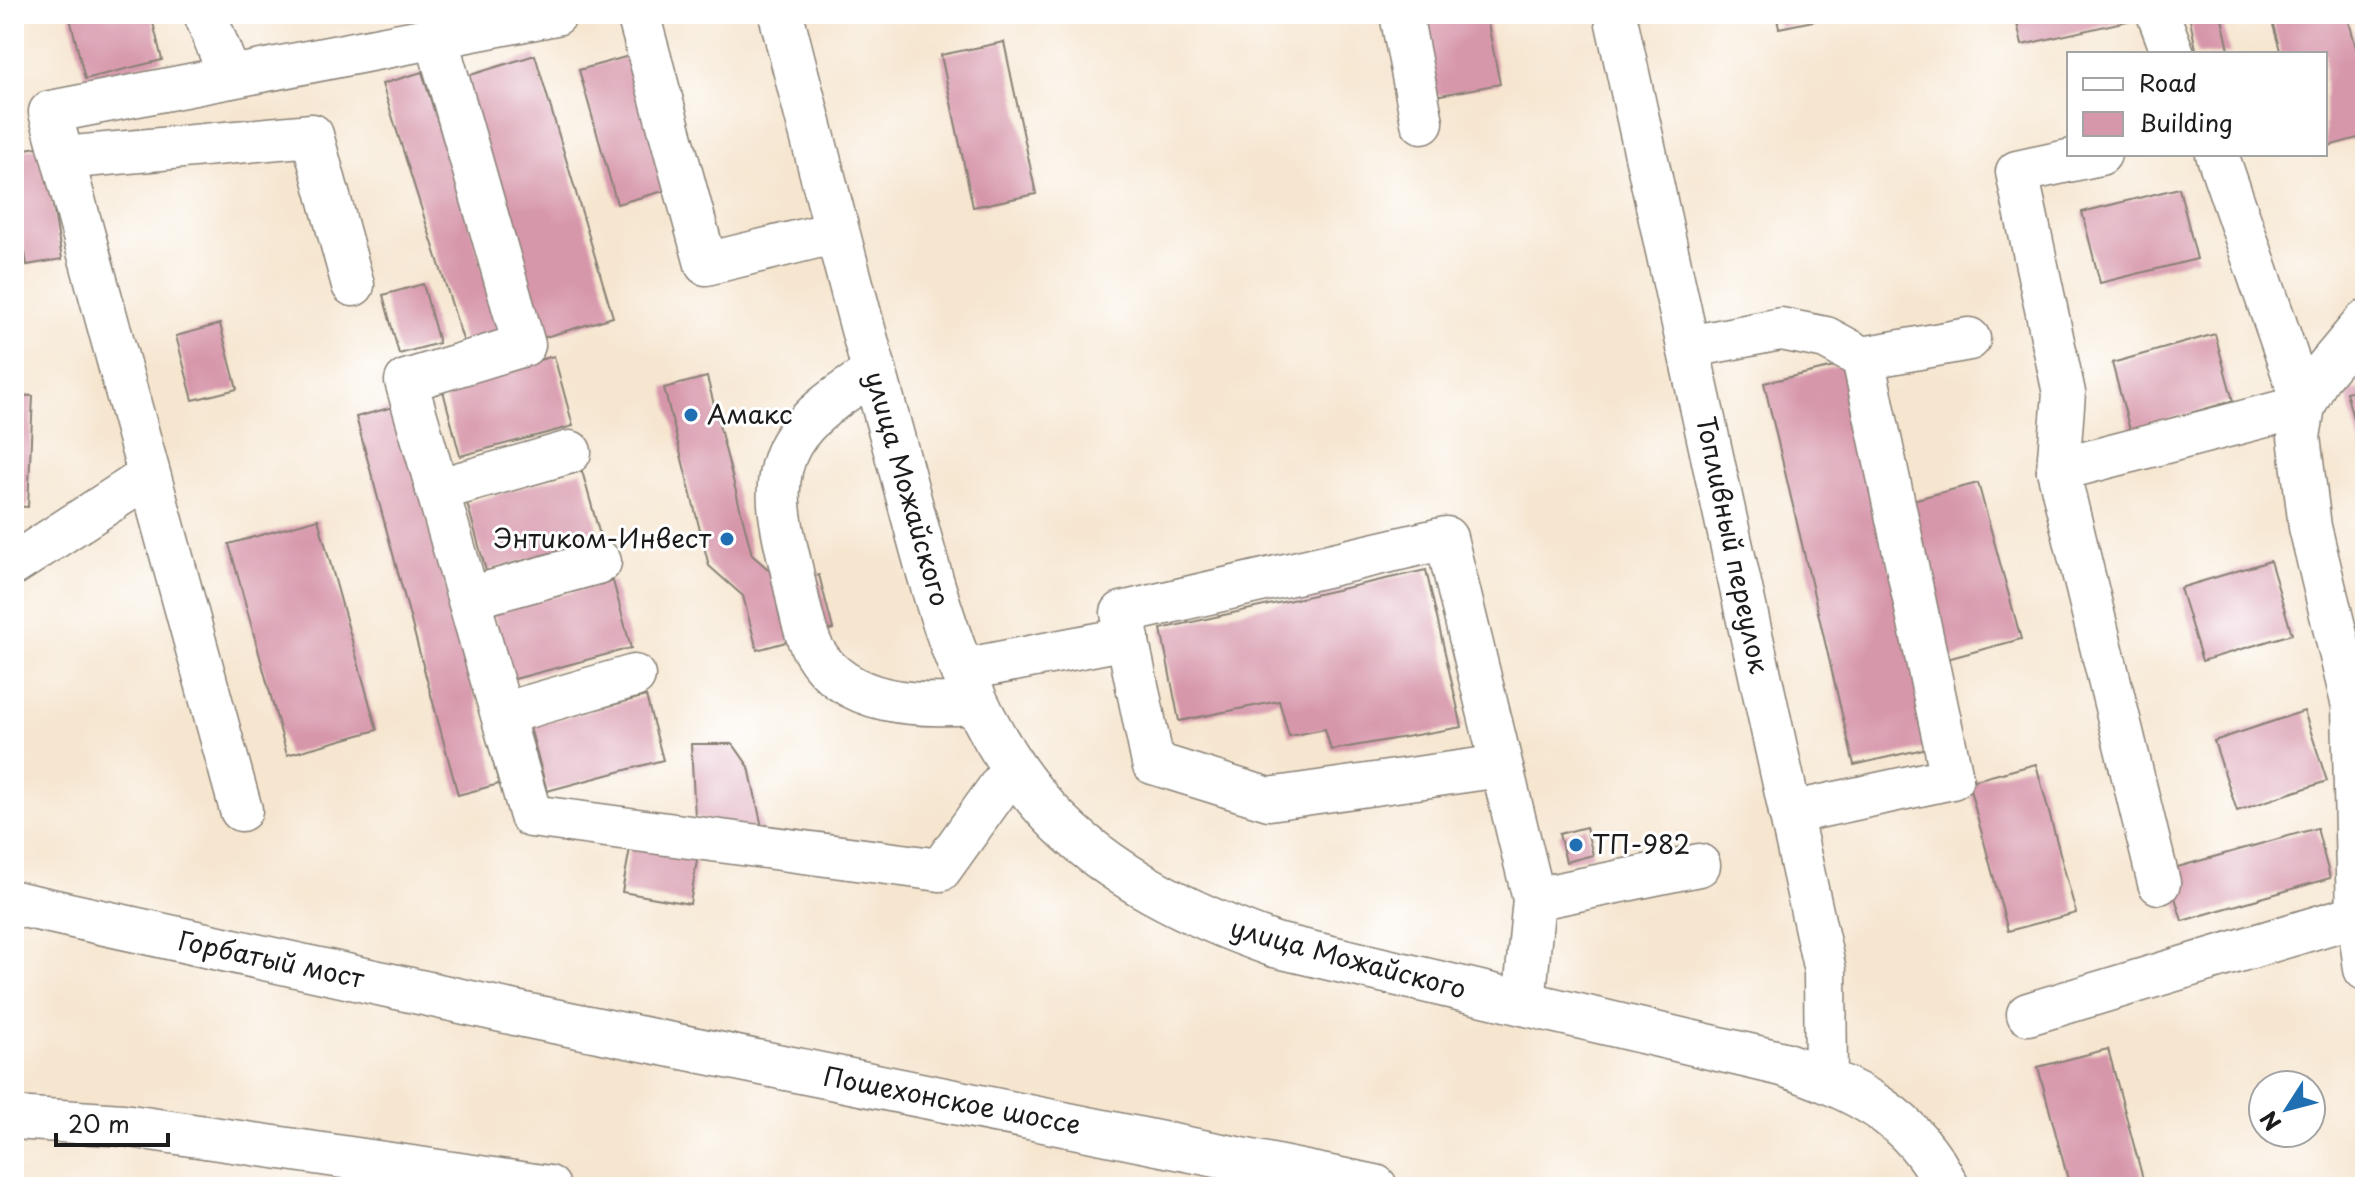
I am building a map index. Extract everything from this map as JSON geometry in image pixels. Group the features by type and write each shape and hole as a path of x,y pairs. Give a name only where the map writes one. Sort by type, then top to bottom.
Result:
{"main road":[{"name":"улица Можайского","path":"781,14 874,372 945,626 968,686 1013,768 1049,812 1097,855 1210,922 1275,945 1783,1064 1826,1079 1869,1099 1912,1135 1947,1187"},
{"name":"Горбатый мост","path":"14,903 529,1016"},
{"name":"Пошехонское шоссе","path":"529,1016 1375,1187"}],"street":[{"path":"205,14 230,77"},
{"path":"241,810 50,112 230,77 435,28 556,14"},
{"path":"638,14 706,264 837,232"},
{"path":"1401,14 1422,122"},
{"name":"Топливный переулок","path":"1615,14 1825,971 1826,1079"},
{"path":"2158,14 2172,52"},
{"path":"435,28 524,345 406,381 531,816 940,870 1013,768"},
{"path":"63,158 312,135 353,285"},
{"path":"2091,156 2017,172 2064,393 2058,470 2159,883"},
{"path":"2218,156 2304,406"},
{"path":"2365,322 2319,377 2304,406 2299,437 2310,527 2353,706 2358,915 2365,969"},
{"path":"1688,347 1781,329 1826,338 1863,358 1969,339"},
{"path":"1790,813 1952,778 1863,358"},
{"path":"874,372 811,419 791,443 777,479 781,528 813,650 833,674 861,692 902,704 1128,638"},
{"path":"2058,470 2304,406"},
{"path":"437,490 570,452"},
{"path":"14,564 149,476"},
{"path":"1501,766 1269,799 1153,763 1122,613 1446,538 1534,899 1524,1004"},
{"path":"469,598 600,562"},
{"path":"502,714 634,676"},
{"path":"1534,899 1699,865"},
{"path":"2028,1014 2358,915"},
{"path":"14,1118 123,1125 549,1187"}],"building":[{"path":"69,14 151,14 162,60 85,79"},
{"path":"1419,14 1486,14 1500,84 1435,96"},
{"path":"1776,14 1842,14 1842,15 1779,28"},
{"path":"2015,14 2135,14 2136,19 2022,45"},
{"path":"2221,14 2230,52 2197,52 2189,15"},
{"path":"2270,14 2347,14 2365,81 2365,136 2327,146 2327,52 2280,52"},
{"path":"1004,42 1036,194 973,207 941,55"},
{"path":"535,55 613,317 542,338 464,77"},
{"path":"629,56 667,190 617,204 579,70"},
{"path":"422,72 504,334 465,346 382,84"},
{"path":"43,146 62,259 27,265 14,186 14,151"},
{"path":"2179,188 2197,259 2100,283 2082,212"},
{"path":"423,284 439,343 399,354 383,295"},
{"path":"220,324 237,389 193,400 176,336"},
{"path":"2215,334 2233,401 2130,430 2112,363"},
{"path":"554,356 573,426 460,456 442,387"},
{"path":"1843,365 1932,747 1854,765 1764,383"},
{"path":"707,377 752,555 785,584 819,575 833,629 757,650 743,596 709,566 664,388"},
{"path":"2365,388 2365,460 2364,460 2346,392"},
{"path":"14,395 33,396 28,507 14,506"},
{"path":"397,406 499,784 458,795 356,417"},
{"path":"582,471 601,539 486,571 467,503"},
{"path":"1978,483 2021,639 1947,659 1905,502"},
{"path":"318,519 377,730 287,755 229,544"},
{"path":"2270,561 2292,634 2202,661 2180,588"},
{"path":"1426,570 1462,727 1331,750 1325,729 1289,736 1279,701 1179,721 1161,629"},
{"path":"613,581 631,648 511,680 493,613"},
{"path":"646,696 663,760 547,791 530,727"},
{"path":"2304,711 2327,781 2237,811 2214,741"},
{"path":"691,744 733,744 749,767 763,832 695,817"},
{"path":"2036,764 2076,913 2008,931 1968,782"},
{"name":"ТП-982","path":"1586,827 1593,855 1566,862 1559,834"},
{"path":"2317,828 2330,878 2182,921 2167,870"},
{"path":"631,843 698,854 690,904 622,892"},
{"path":"2108,1049 2143,1179 2114,1187 2070,1187 2038,1067"}],"place":[{"name":"Амакс","path":"691,415"},
{"name":"Энтиком-Инвест","path":"727,539"},
{"name":"ТП-982","path":"1576,845"}]}
